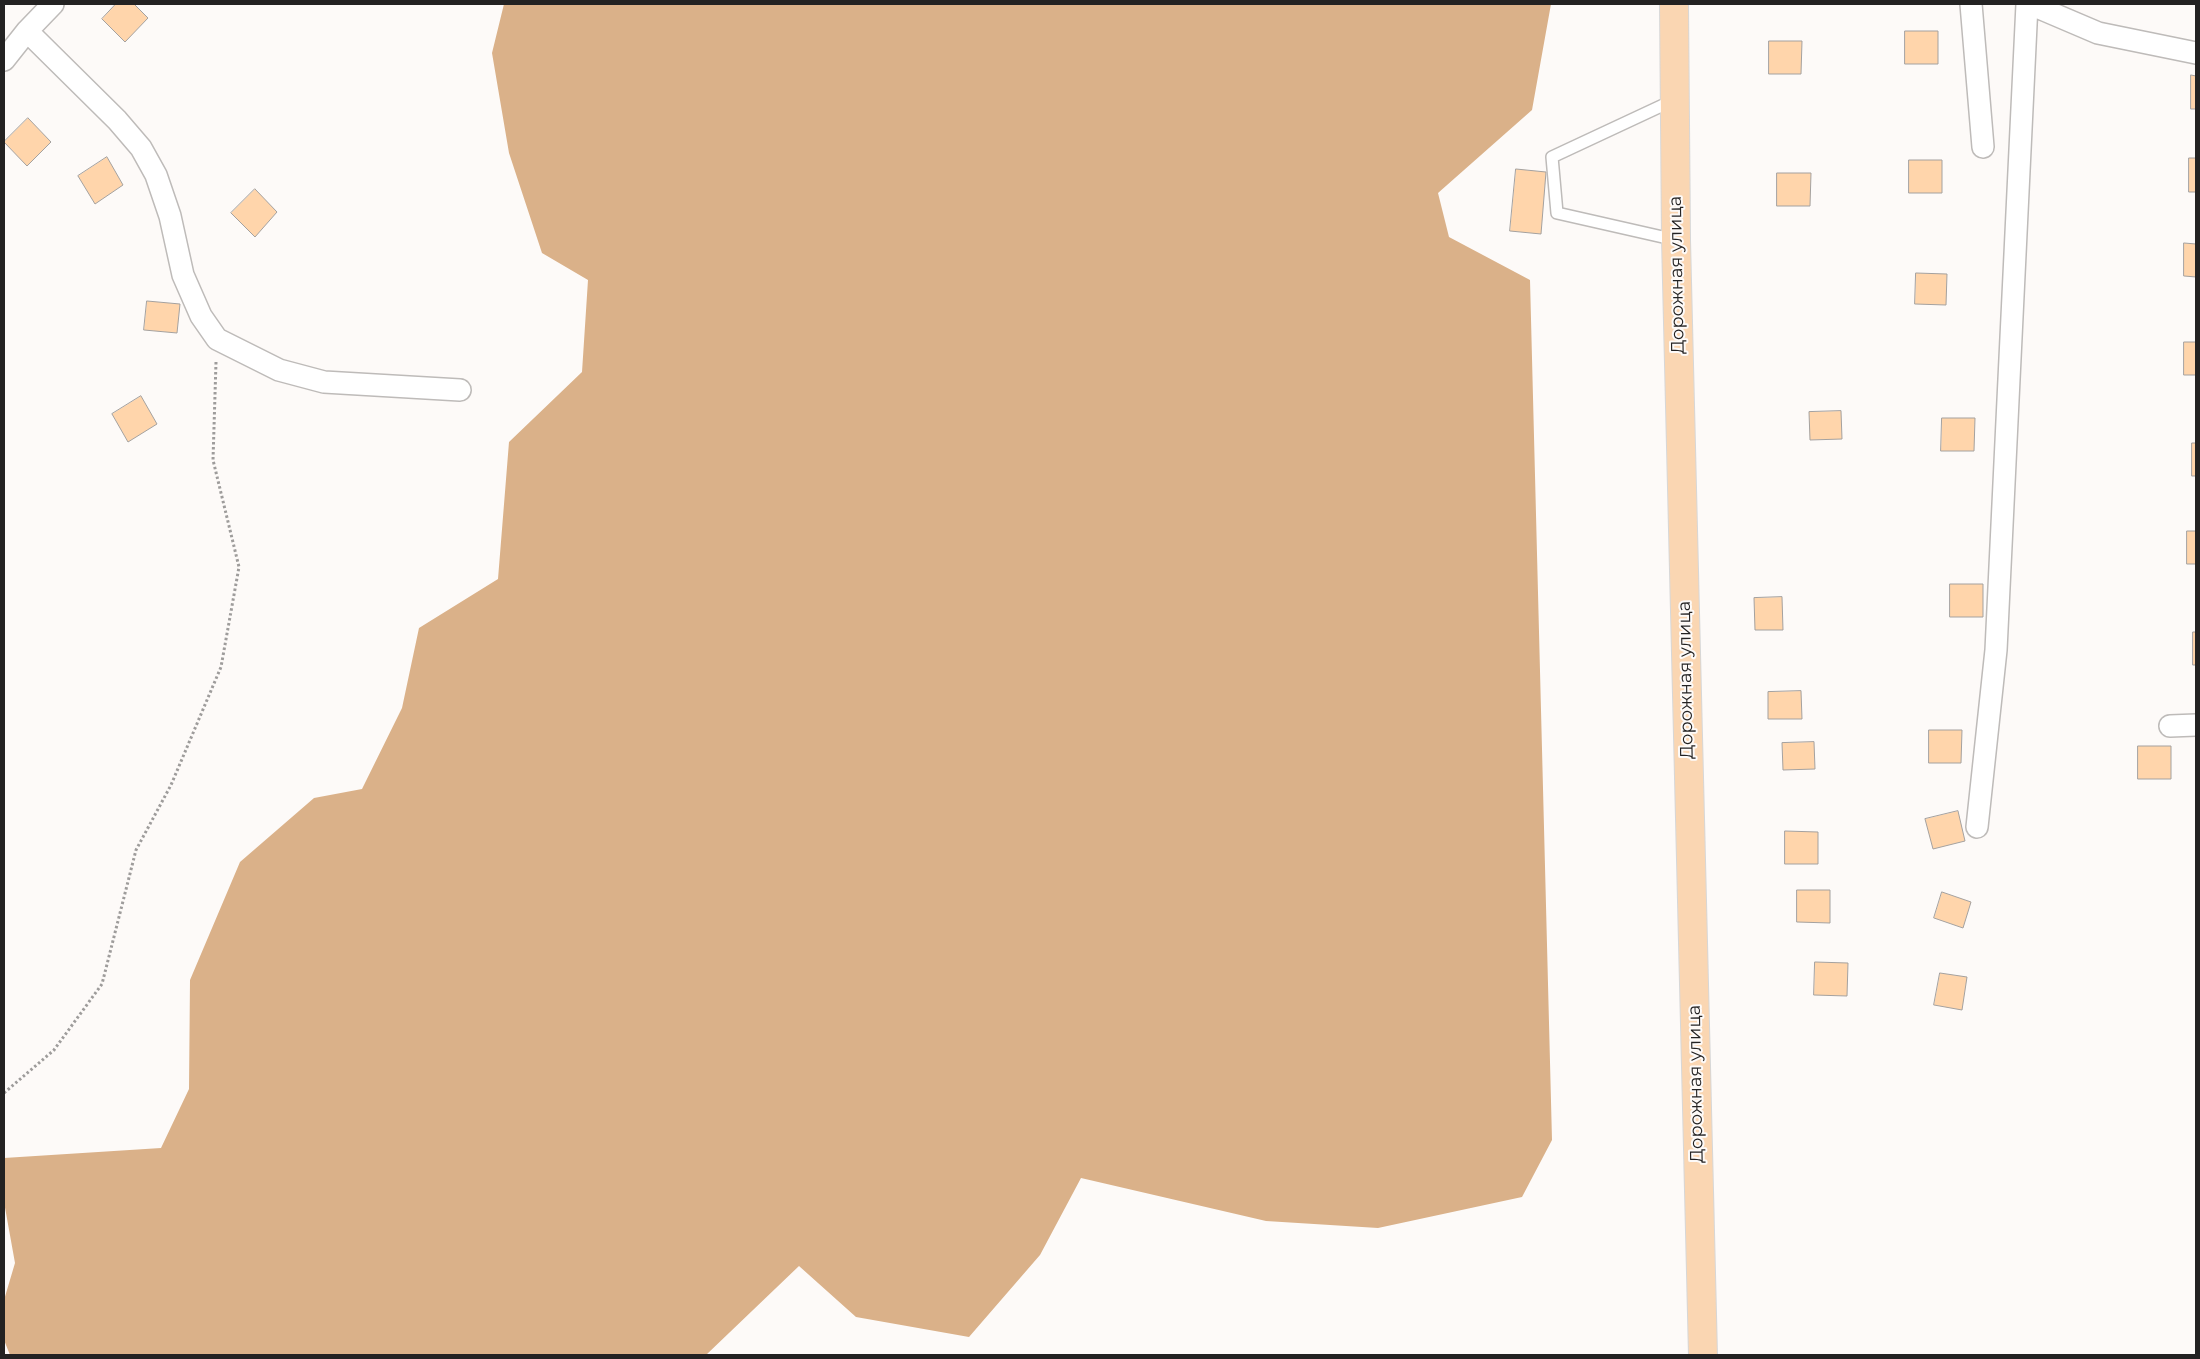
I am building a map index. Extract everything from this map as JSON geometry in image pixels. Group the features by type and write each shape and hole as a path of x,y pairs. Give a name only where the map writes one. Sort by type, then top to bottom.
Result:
{"main road":[{"name":"Дорожная улица","path":"1674,4 1676,240 1703,1355"}],"street":[{"path":"1971,4 1983,147"},
{"path":"1977,827 1996,650 2028,4 2098,33 2196,53"},
{"path":"4,60 46,6"},
{"path":"27,31 117,120 141,148 156,175 168,208 183,275 201,316 217,338 279,370 324,382 460,390"},
{"path":"2170,726 2196,725"}],"lane":[{"path":"1675,99 1552,156 1557,213 1676,240"}],"path":[{"path":"4,1093 54,1050 102,984 136,850 171,785 221,667 239,567 213,460 217,338"}],"shaded area":[{"path":"504,4 1551,4 1532,110 1438,193 1449,237 1530,280 1552,1140 1522,1197 1378,1228 1266,1221 1081,1178 1040,1255 969,1337 856,1317 799,1266 706,1355 10,1355 4,1340 4,1300 15,1263 4,1202 4,1158 161,1148 189,1089 190,980 240,862 314,798 362,789 402,708 419,628 498,579 509,442 582,372 588,280 542,253 509,153 492,53"}],"building":[{"path":"116,4 134,4 148,18 125,42 102,19"},
{"path":"1905,31 1938,31 1938,64 1905,64"},
{"path":"1769,41 1802,41 1801,74 1769,74"},
{"path":"2191,75 2196,76 2196,109 2191,109"},
{"path":"28,118 51,142 27,166 4,142"},
{"path":"107,157 123,185 95,204 78,176"},
{"path":"2189,158 2196,158 2196,192 2189,192"},
{"path":"1909,160 1942,160 1942,193 1909,193"},
{"path":"1516,169 1546,172 1541,234 1510,231"},
{"path":"1777,173 1811,173 1810,206 1777,206"},
{"path":"255,189 277,212 255,237 231,213"},
{"path":"2184,243 2196,244 2196,277 2184,276"},
{"path":"1916,273 1947,274 1946,305 1915,304"},
{"path":"147,301 180,304 177,333 144,330"},
{"path":"2184,342 2196,342 2196,375 2184,375"},
{"path":"141,396 157,424 128,442 112,414"},
{"path":"1841,411 1842,439 1810,440 1809,412"},
{"path":"1942,418 1975,418 1974,451 1941,451"},
{"path":"2192,443 2196,443 2196,476 2192,476"},
{"path":"2187,531 2196,531 2196,564 2187,564"},
{"path":"1950,584 1983,584 1983,617 1950,617"},
{"path":"1782,597 1783,630 1755,630 1754,598"},
{"path":"2193,632 2196,632 2196,665 2193,665"},
{"path":"1801,691 1802,719 1768,719 1768,692"},
{"path":"1929,730 1962,730 1961,763 1929,763"},
{"path":"1814,742 1815,769 1783,770 1782,743"},
{"path":"2138,746 2171,746 2171,779 2138,779"},
{"path":"1958,811 1965,841 1933,849 1925,819"},
{"path":"1785,831 1818,832 1818,864 1785,864"},
{"path":"1797,890 1830,890 1830,923 1797,922"},
{"path":"1942,892 1971,902 1963,928 1934,918"},
{"path":"1815,962 1848,963 1847,996 1814,995"},
{"path":"1940,973 1967,977 1962,1010 1934,1005"}]}
